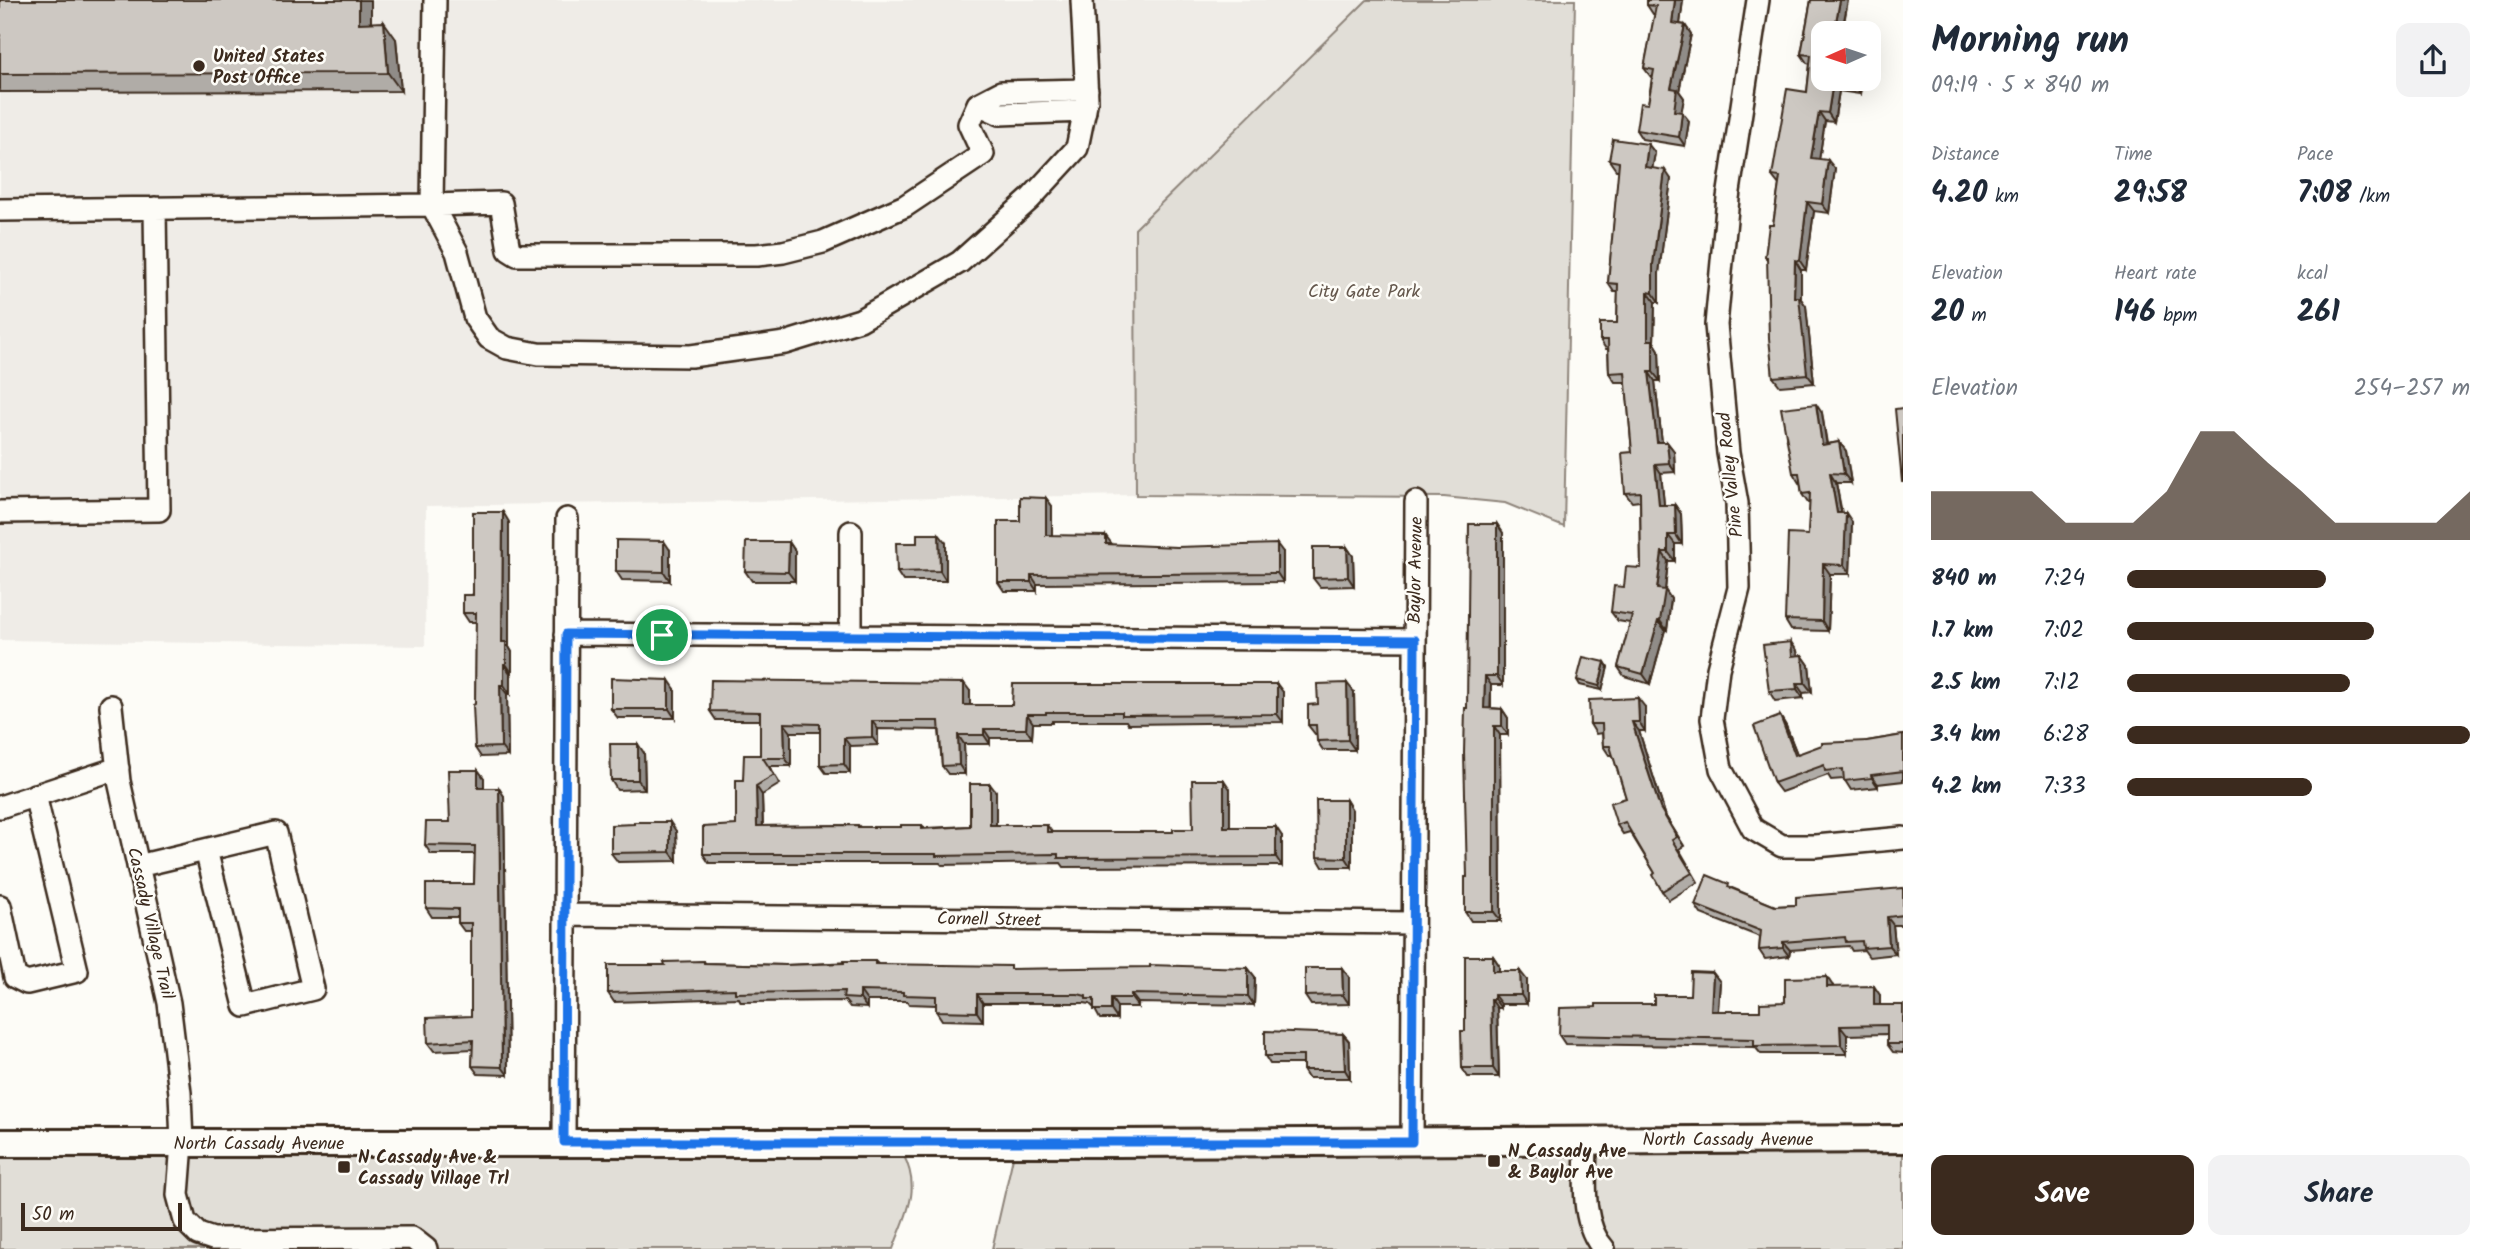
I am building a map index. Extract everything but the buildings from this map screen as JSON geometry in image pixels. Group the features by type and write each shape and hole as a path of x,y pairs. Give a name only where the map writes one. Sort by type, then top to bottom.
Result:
{"main road":[{"name":"North Cassady Avenue","path":"0,1143 1903,1139"}],"street":[{"path":"435,0 432,205 457,252 475,318 489,338 507,348 538,354 691,356 785,343 860,320 960,262 1030,200 1077,148 1086,100 1083,0"},
{"name":"Pine Valley Road","path":"1758,0 1728,198 1716,325 1728,453 1737,503 1739,588 1718,669 1712,719 1721,769 1753,829 1782,846 1816,846 1903,838"},
{"path":"0,210 501,203 509,250 517,255 744,255 783,252 823,242 905,206 983,154 969,124 978,104 1000,114 1086,100"},
{"path":"0,512 159,510 155,208"},
{"name":"Baylor Avenue","path":"1412,1142 1416,502"},
{"path":"564,1142 567,519"},
{"path":"851,532 851,635"},
{"path":"566,634 1415,640"},
{"name":"Cassady Village Trail","path":"111,706 118,768 169,1003 180,1093 182,1143 178,1195 184,1221 198,1234 213,1239 412,1238 426,1249"},
{"path":"0,807 118,768"},
{"path":"0,906 15,977 27,983 77,971 35,795"},
{"path":"138,866 276,833 313,989 245,1006 206,850"},
{"name":"Cornell Street","path":"566,915 1412,923"},
{"path":"1586,1140 1588,1209 1592,1233 1604,1249"}],"shaded area":[{"path":"0,0 1367,0 1135,229 1136,495 426,506 425,646 0,640"}],"green space":[{"name":"City Gate Park","path":"1367,0 1575,0 1564,527 1505,503 1444,497 1136,495 1135,229"},
{"path":"1903,1150 1903,1249 992,1249 1014,1153"},
{"path":"903,1154 909,1167 912,1191 893,1249 0,1249 0,1157"}],"place":[{"name":"United States Post Office","path":"199,66"},
{"name":"N Cassady Ave & Baylor Ave","path":"1494,1161"},
{"name":"N Cassady Ave & Cassady Village Trl","path":"344,1167"}],"route":[{"path":"566,634 662,635 1415,640 1412,1142 564,1142 566,634"}]}
